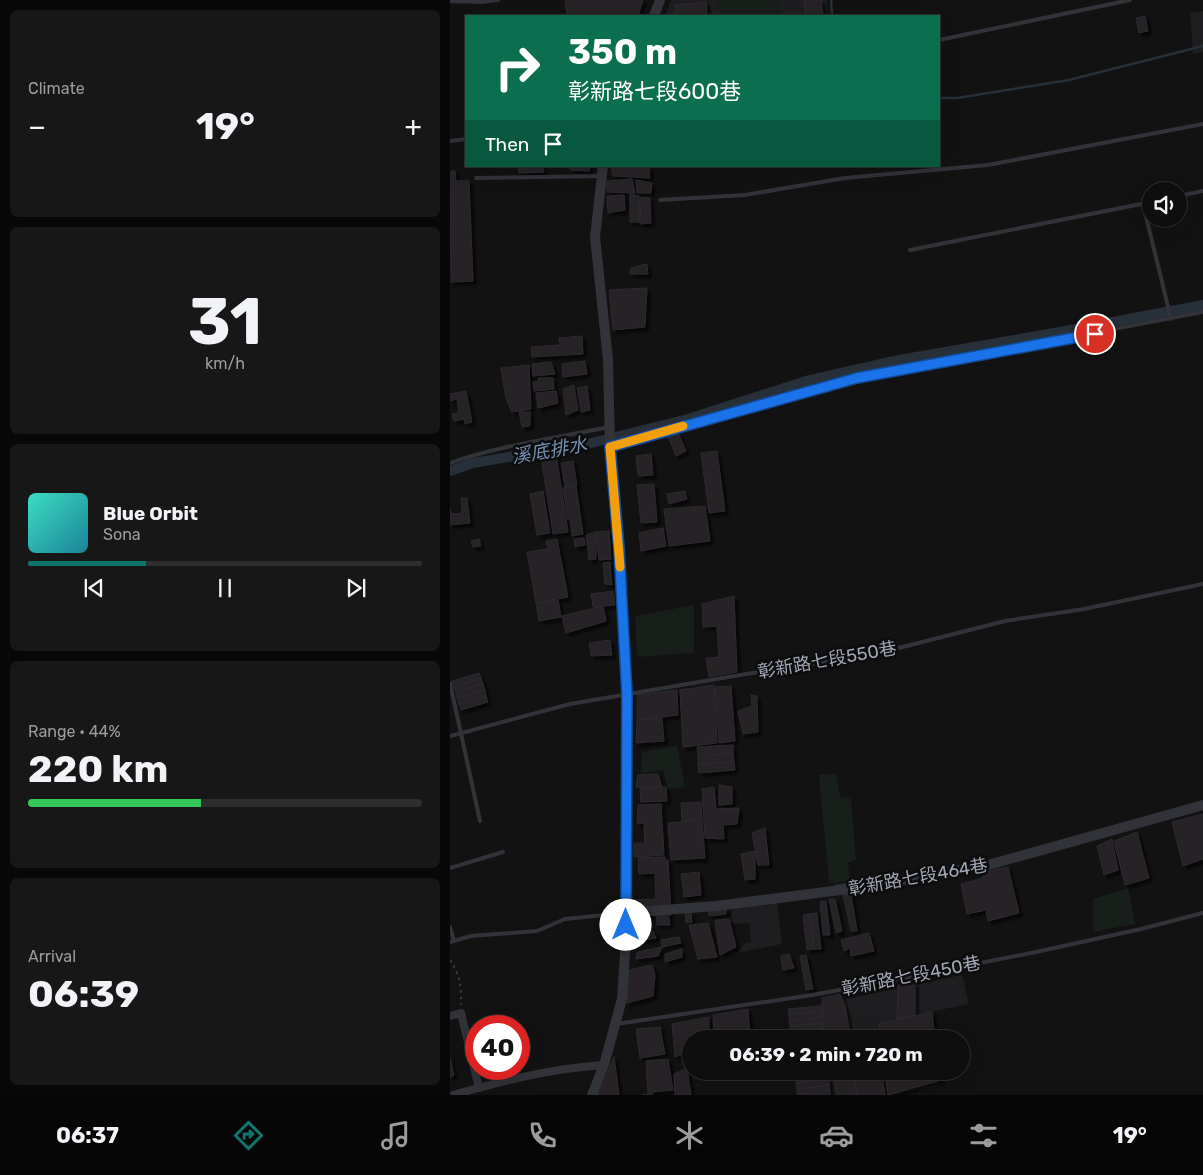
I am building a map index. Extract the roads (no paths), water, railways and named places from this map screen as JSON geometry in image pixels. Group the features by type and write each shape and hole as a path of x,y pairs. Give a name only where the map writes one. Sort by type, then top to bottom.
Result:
{"street":[{"path":"654,15 660,0"},
{"path":"592,1095 604,1065 622,999 626,913 627,695 619,548 610,447 608,360 595,237 602,171"},
{"name":"彰新路七段464巷","path":"626,913 716,906 816,894 988,865 1203,805"},
{"path":"450,1016 461,1013 479,1088"},
{"path":"453,1095 564,1069 604,1065"}],"lane":[{"path":"450,1 481,2 498,0"},
{"path":"940,40 1130,0"},
{"path":"660,200 744,195 845,178 988,165 1203,124"},
{"path":"450,141 465,139"},
{"path":"476,178 602,171"},
{"path":"1187,194 1203,191"},
{"path":"910,250 1142,204"},
{"path":"1149,227 1171,319"},
{"path":"610,447 857,378 1203,312"},
{"path":"450,463 474,454 610,427"},
{"name":"彰新路七段550巷","path":"450,736 570,704 872,655 1005,621 1084,609 1203,584"},
{"path":"450,683 480,821"},
{"path":"450,868 503,852"},
{"path":"450,926 452,942 471,936 537,931 565,919 626,913"},
{"name":"彰新路七段450巷","path":"616,1024 812,995 903,978 1036,952 1203,913"}],"waterway":[{"path":"831,0 832,15"},
{"path":"940,98 957,98 1069,80 1203,46"},
{"name":"溪底排水","path":"450,471 473,463 591,443 688,419 806,381 899,360 1203,305"},
{"path":"835,886 896,876"}]}
